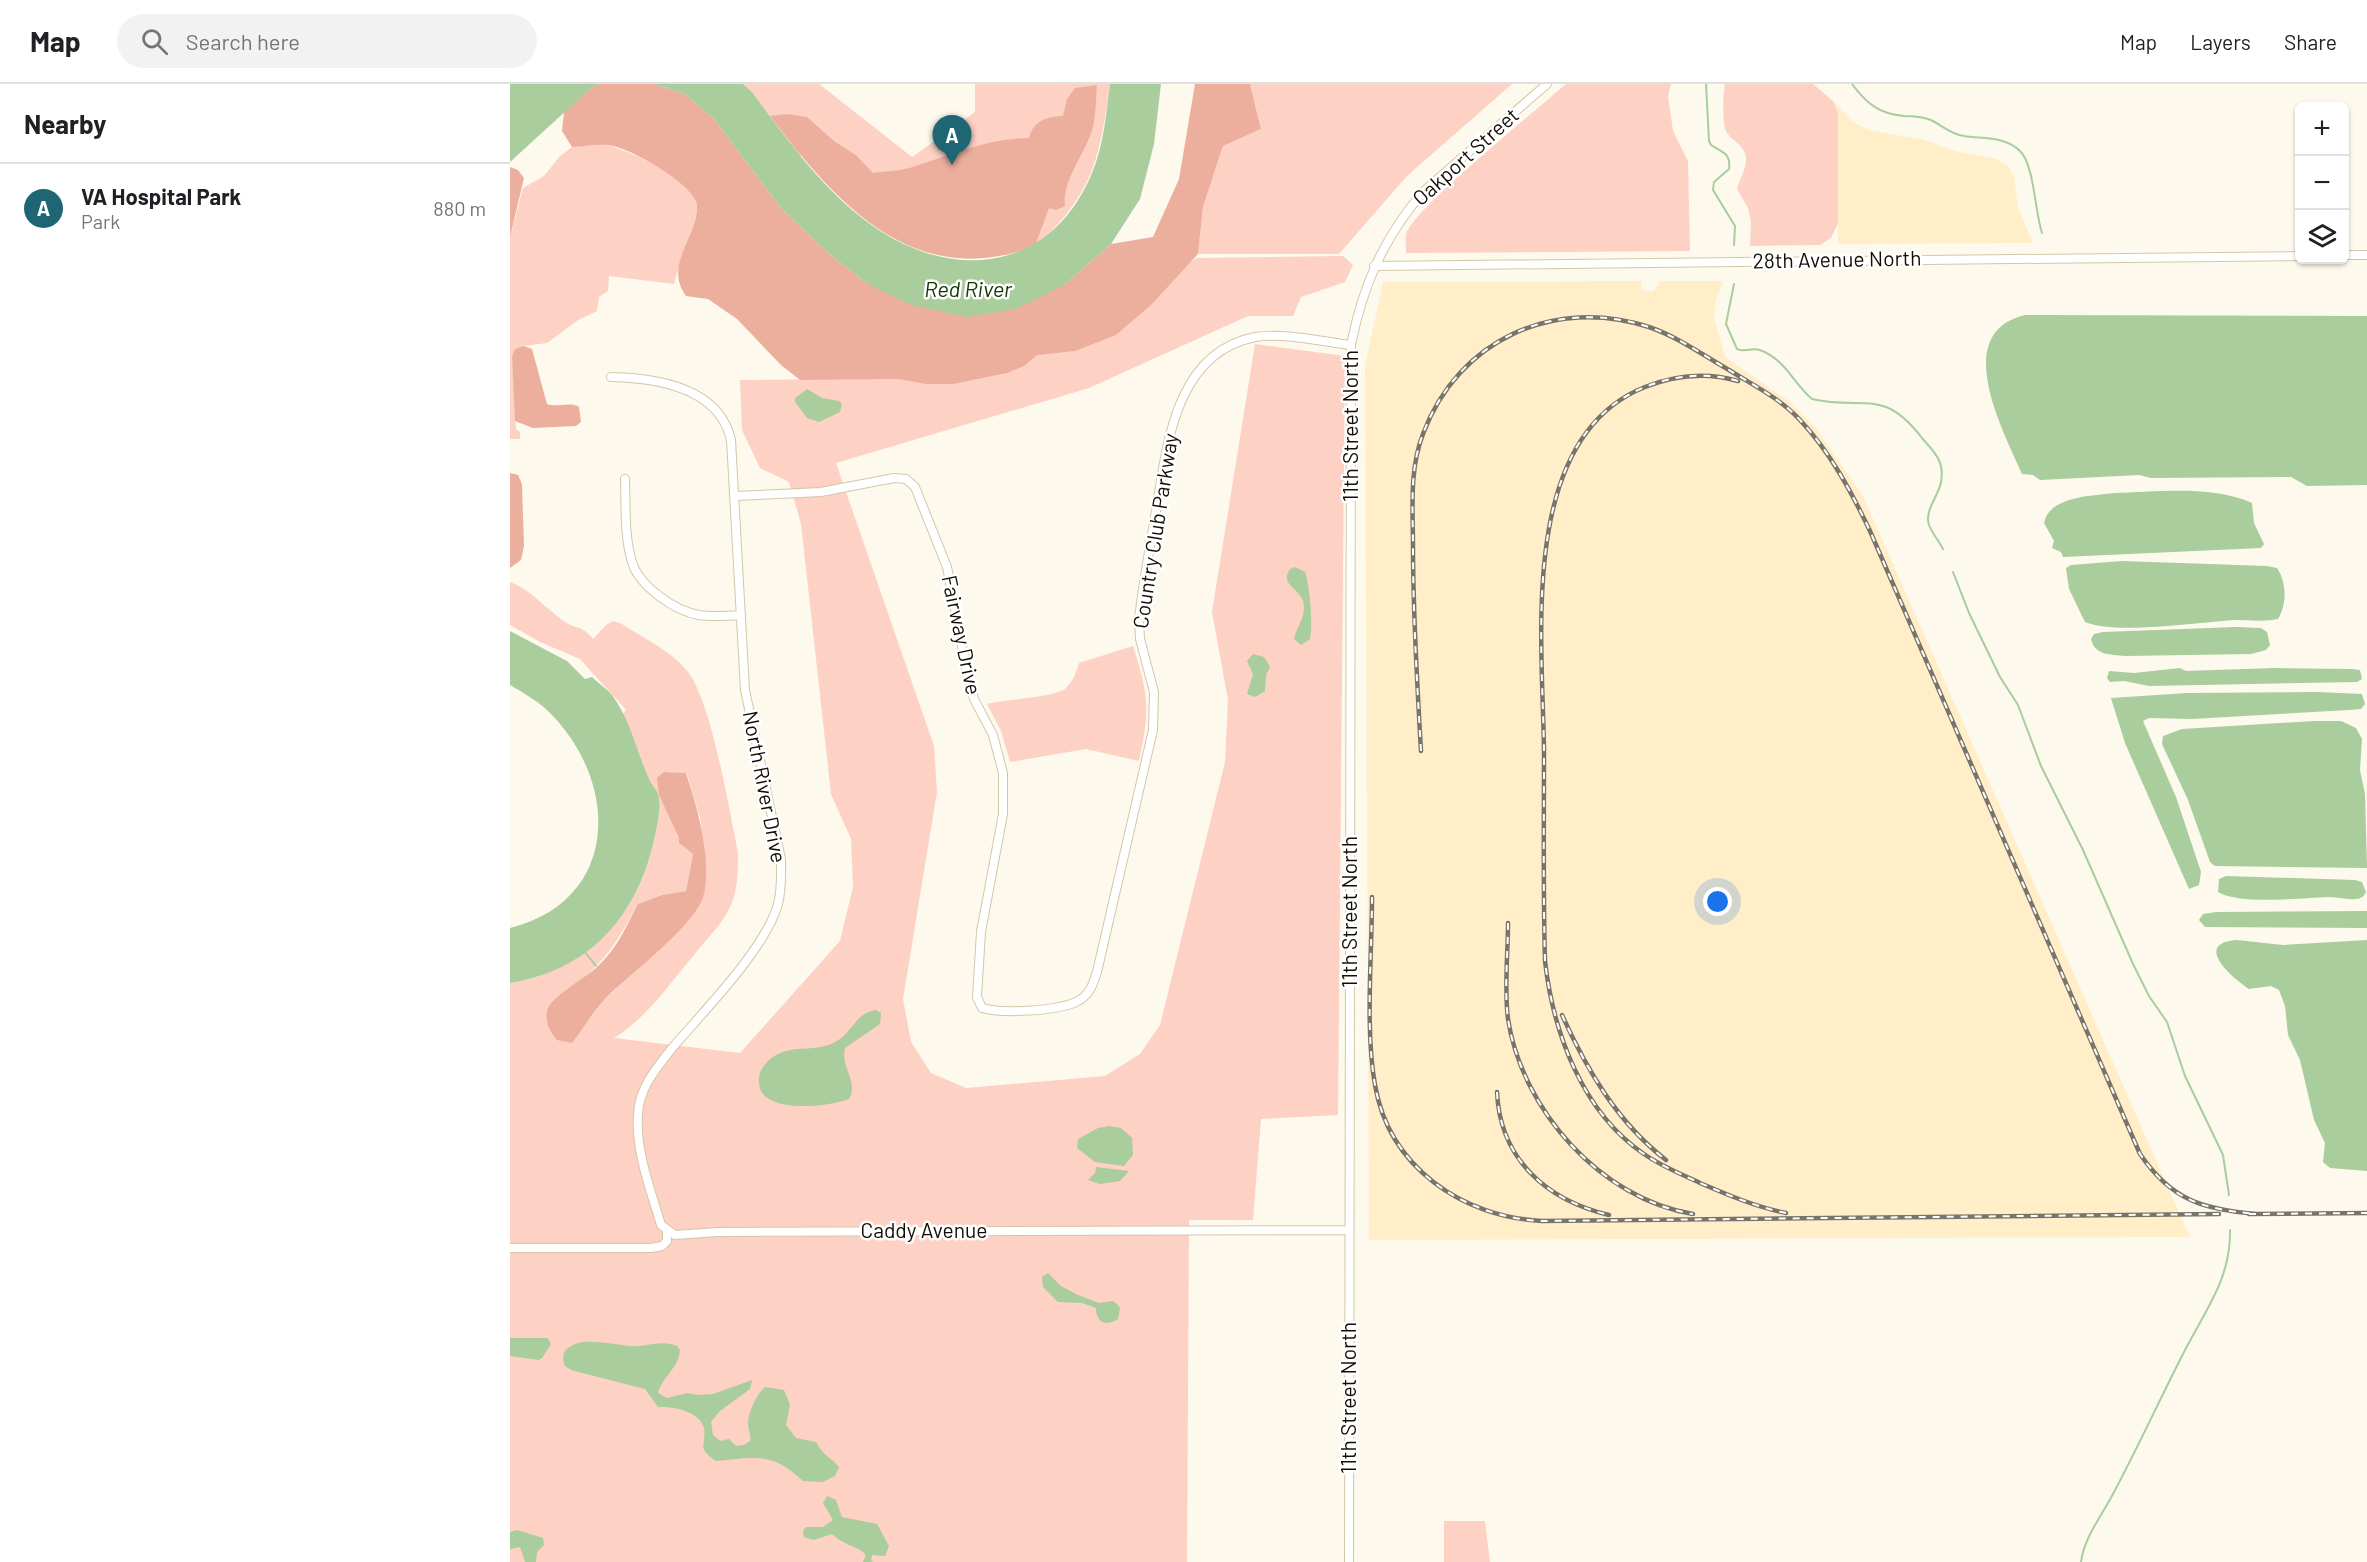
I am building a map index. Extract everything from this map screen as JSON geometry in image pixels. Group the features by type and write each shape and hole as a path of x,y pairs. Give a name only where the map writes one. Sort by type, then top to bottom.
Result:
{"street":[{"name":"Oakport Street","path":"1374,266 1392,231 1425,190 1547,84"},
{"path":"2349,255 2367,255"},
{"name":"28th Avenue North","path":"1374,266 2295,256"},
{"name":"11th Street North","path":"1349,1562 1351,345 1358,308 1374,266"},
{"name":"Country Club Parkway","path":"982,1008 995,1012 1059,1006 1076,1002 1093,985 1153,729 1154,692 1140,639 1138,619 1167,446 1173,421 1189,386 1202,366 1219,353 1239,342 1257,337 1351,345"},
{"name":"North River Drive","path":"611,377 662,380 711,405 722,415 731,440 748,709 777,834 781,882 778,905 759,943 660,1062 642,1095 638,1113 638,1134 661,1226 667,1232"},
{"name":"Fairway Drive","path":"735,496 831,491 894,478 906,479 915,487 947,567 968,678 978,707 993,735 1003,773 1003,814 981,932 977,997 982,1008"},
{"path":"625,479 628,548 632,565 640,579 682,610 713,616 741,615"},
{"name":"Caddy Avenue","path":"667,1232 675,1235 718,1232 1350,1230"},
{"path":"510,1248 651,1248 662,1246 667,1241 667,1232"}],"shaded area":[{"path":"600,84 654,84 685,94 714,119 781,208 827,252 866,283 1064,285 1111,244 1153,237 1179,179 1195,84 1250,84 1261,129 1223,146 1203,207 1198,254 1152,304 1116,335 1075,351 1037,355 1024,366 1007,373 953,384 926,384 899,379 800,380 781,365 737,319 708,299 686,296 678,273 683,251 696,217 697,205 694,197 686,188 648,161 622,149 603,145 572,147 562,131 564,112 591,88"},
{"path":"743,84 819,84 912,157 975,112 975,84 1110,84 1097,154 1082,192 1070,210 1035,246 799,155 752,92"},
{"path":"1250,84 1512,84 1407,176 1339,254 1198,254 1203,207 1223,146 1261,129"},
{"path":"1566,84 1671,84 1668,96 1673,131 1688,161 1690,251 1406,253 1406,234 1414,221 1431,203 1479,158"},
{"path":"1725,84 1813,84 1833,101 1838,113 1838,223 1831,238 1820,245 1750,246 1751,222 1748,208 1737,189 1746,157 1743,149 1726,131 1723,108"},
{"path":"1097,85 1093,127 1070,177 1065,206 1056,210 1049,208 1035,246 992,257 952,257 916,248 882,231 851,208 823,180 770,116 787,114 807,117 834,141 857,156 873,173 910,168 985,144 1029,138 1037,123 1051,117 1063,116 1067,99 1075,88"},
{"path":"1833,101 1853,122 1869,130 1925,140 1955,151 1997,159 2008,166 2014,177 2018,208 2033,243 1838,244 1838,113"},
{"path":"601,144 659,167 686,187 695,198 697,208 693,227 674,284 609,276 608,291 599,297 597,311 578,320 547,343 524,346 512,357 516,429 520,432 520,439 510,439 510,237 523,188 544,176 560,156 572,147"},
{"path":"510,167 518,170 524,178 510,237"},
{"path":"1343,256 1353,265 1345,282 1301,297 1293,316 1248,316 1089,388 836,463 934,746 937,792 903,999 911,1042 931,1073 966,1088 1105,1076 1140,1054 1160,1025 1225,762 1228,700 1212,612 1255,344 1345,356 1338,1115 1261,1119 1253,1220 1189,1220 1187,1562 510,1562 510,983 536,977 561,967 583,954 619,919 644,874 652,848 658,798 622,715 626,710 580,659 540,642 510,625 510,582 531,594 566,623 584,630 593,639 613,621 622,624 674,658 688,672 697,687 719,758 738,852 735,894 723,920 667,988 637,1021 614,1038 740,1053 840,941 853,887 851,839 831,794 801,524 789,482 760,468 742,430 740,380 899,379 1027,351 1197,258","holes":["664,772 687,773 700,818 705,850 704,895 685,923 604,1000 581,1030 582,979 607,954 638,904 662,895 686,891 693,854 679,843"]},
{"path":"1641,281 1642,290 1654,291 1660,281 1723,281 1716,300 1714,318 1725,357 1790,402 1816,428 1863,496 2190,1237 1369,1240 1365,366 1383,282"},
{"path":"524,346 532,349 547,404 579,407 581,422 576,426 533,428 515,421 512,357 515,349"},
{"path":"510,473 518,475 522,484 524,546 521,560 510,568"},
{"path":"1133,646 1146,703 1145,729 1139,761 1086,749 1010,762 1001,731 987,704 1060,691 1071,683 1079,663"},
{"path":"664,772 686,773 699,816 705,849 704,894 699,906 676,935 605,999 572,1043 557,1040 547,1024 547,1011 550,1005 604,960 621,937 638,904 662,895 686,891 693,854 679,843 659,795 657,778"},
{"path":"1444,1521 1485,1521 1490,1562 1444,1562"}],"water":[{"path":"510,84 600,84 591,88 510,162"},
{"name":"Red River","path":"654,84 743,84 752,92 811,168 844,203 862,218 882,232 913,248 944,257 974,260 1003,257 1030,246 1055,229 1075,204 1092,173 1099,152 1110,84 1161,84 1154,144 1140,199 1111,244 1064,285 1016,309 967,317 911,305 866,283 827,252 781,208 714,119 685,94"},
{"path":"2025,315 2367,316 2367,485 2307,486 2291,477 2151,478 2139,475 2040,480 2033,475 2022,474 1995,409 1988,385 1986,362 1990,341 2003,325"},
{"path":"807,389 822,398 839,401 842,404 840,412 819,422 807,418 795,402 795,398"},
{"path":"2184,491 2236,497 2252,503 2254,523 2264,544 2261,548 2063,557 2061,552 2052,548 2054,541 2044,523 2054,507 2073,499 2114,493"},
{"path":"2122,561 2277,568 2283,580 2285,594 2283,607 2278,619 2268,620 2236,620 2137,628 2099,626 2085,622 2069,589 2066,568 2071,565"},
{"path":"1295,567 1305,572 1310,606 1310,639 1301,645 1294,639 1303,616 1303,601 1287,578 1290,569"},
{"path":"2261,628 2267,632 2270,645 2266,650 2251,654 2125,656 2109,654 2096,649 2091,639 2094,634 2103,632"},
{"path":"510,631 567,661 585,679 592,677 612,695 628,725 649,779 658,794 659,805 656,832 645,871 621,917 604,937 585,953 562,967 538,977 510,983 510,928 546,914 573,892 590,865 598,835 597,803 588,770 572,739 544,707 510,685"},
{"path":"1253,654 1264,657 1270,667 1266,675 1265,691 1255,697 1247,694 1253,674 1247,661"},
{"path":"2180,668 2186,671 2274,668 2352,669 2360,670 2362,679 2357,682 2149,686 2124,681 2110,682 2107,678 2109,671 2134,673"},
{"path":"2187,693 2362,694 2365,704 2361,709 2349,710 2192,719 2149,718 2143,721 2176,797 2201,872 2199,885 2189,889 2125,743 2111,698"},
{"path":"2341,721 2356,728 2362,739 2360,770 2365,794 2367,868 2215,866 2210,862 2188,800 2162,744 2163,736 2182,729"},
{"path":"2226,876 2355,880 2362,882 2366,892 2358,899 2328,897 2255,900 2227,896 2218,892 2219,879"},
{"path":"2367,911 2367,928 2205,927 2199,920 2203,914 2216,912"},
{"path":"2237,940 2283,945 2367,940 2367,1171 2330,1168 2323,1162 2325,1143 2314,1120 2300,1060 2288,1035 2285,1006 2279,990 2271,986 2249,989 2220,962 2217,954 2218,947"},
{"path":"876,1010 881,1013 880,1024 845,1048 845,1061 852,1086 849,1099 827,1104 797,1106 770,1100 762,1093 759,1082 760,1073 766,1063 776,1055 785,1051 829,1045 842,1037 864,1014"},
{"path":"1109,1126 1121,1128 1132,1138 1133,1155 1124,1166 1095,1162 1077,1148 1078,1139 1098,1128"},
{"path":"1096,1167 1129,1171 1120,1181 1100,1184 1088,1180 1095,1173"},
{"path":"1048,1273 1061,1286 1078,1295 1099,1303 1113,1301 1120,1308 1118,1319 1110,1323 1102,1322 1096,1313 1096,1308 1082,1303 1058,1302 1043,1287 1042,1277"},
{"path":"510,1338 548,1338 551,1344 539,1360 510,1356"},
{"path":"582,1342 635,1346 664,1343 677,1346 680,1350 677,1362 658,1393 667,1398 687,1393 713,1394 752,1380 750,1389 720,1411 711,1422 713,1435 720,1441 729,1439 736,1446 750,1441 749,1417 762,1390 765,1387 784,1390 790,1405 786,1425 796,1438 816,1442 839,1467 835,1476 823,1482 803,1481 792,1471 772,1461 753,1458 716,1461 704,1449 704,1428 697,1417 671,1407 658,1407 645,1389 571,1370 565,1366 563,1356 566,1350"},
{"path":"827,1496 836,1500 842,1517 877,1524 889,1546 885,1556 872,1555 871,1561 874,1562 863,1562 866,1555 863,1552 832,1534 814,1540 804,1537 803,1531 806,1527 823,1527 833,1520 823,1503"},
{"path":"517,1530 543,1538 544,1545 537,1552 536,1562 525,1562 520,1547 510,1549 510,1532"}],"waterway":[{"path":"1706,84 1709,141 1729,160 1729,169 1714,182 1713,190 1735,226 1734,245"},
{"path":"1852,84 1868,102 1887,113 1928,119 1959,135 2001,140 2014,146 2025,157 2028,166 2042,233"},
{"path":"1734,284 1726,324 1737,349 1757,349 1769,354 1783,366 1812,399 1872,404 1895,412 1908,422 1934,453 1940,463 1942,475 1928,520 1930,528 1943,549"},
{"path":"1953,572 1969,613 2000,677 2018,705 2041,766 2083,850 2133,964 2149,996 2167,1022 2185,1076 2223,1155 2229,1195"},
{"path":"585,952 596,966"},
{"path":"2081,1562 2090,1535 2123,1475 2221,1281 2226,1265 2230,1230"}],"railway":[{"path":"1421,751 1414,624 1413,490 1416,462 1423,434 1439,401 1460,373 1485,351 1513,334 1545,322 1579,317 1613,319 1649,327 1680,341 1784,405 1821,445 1847,487 1870,531 2140,1154 2164,1182 2190,1200 2220,1209 2256,1214"},
{"path":"1738,381 1715,376 1679,377 1645,387 1604,413 1575,450 1557,496 1546,547 1542,601 1545,961 1555,1015 1574,1068 1588,1093 1622,1137 1644,1154 1678,1173 1742,1200 1786,1213"},
{"path":"1372,897 1370,1040 1375,1085 1383,1114 1396,1140 1413,1163 1434,1182 1458,1198 1484,1210 1542,1221 2219,1214"},
{"path":"1508,923 1506,984 1508,1019 1516,1053 1530,1086 1548,1117 1571,1145 1598,1170 1627,1190 1659,1205 1693,1214"},
{"path":"1562,1015 1582,1056 1605,1094 1633,1129 1666,1160"},
{"path":"1497,1092 1500,1116 1507,1137 1517,1156 1530,1173 1565,1199 1609,1215"},
{"path":"2249,1214 2367,1213"}],"place":[{"name":"VA Hospital Park","path":"952,165"}]}
